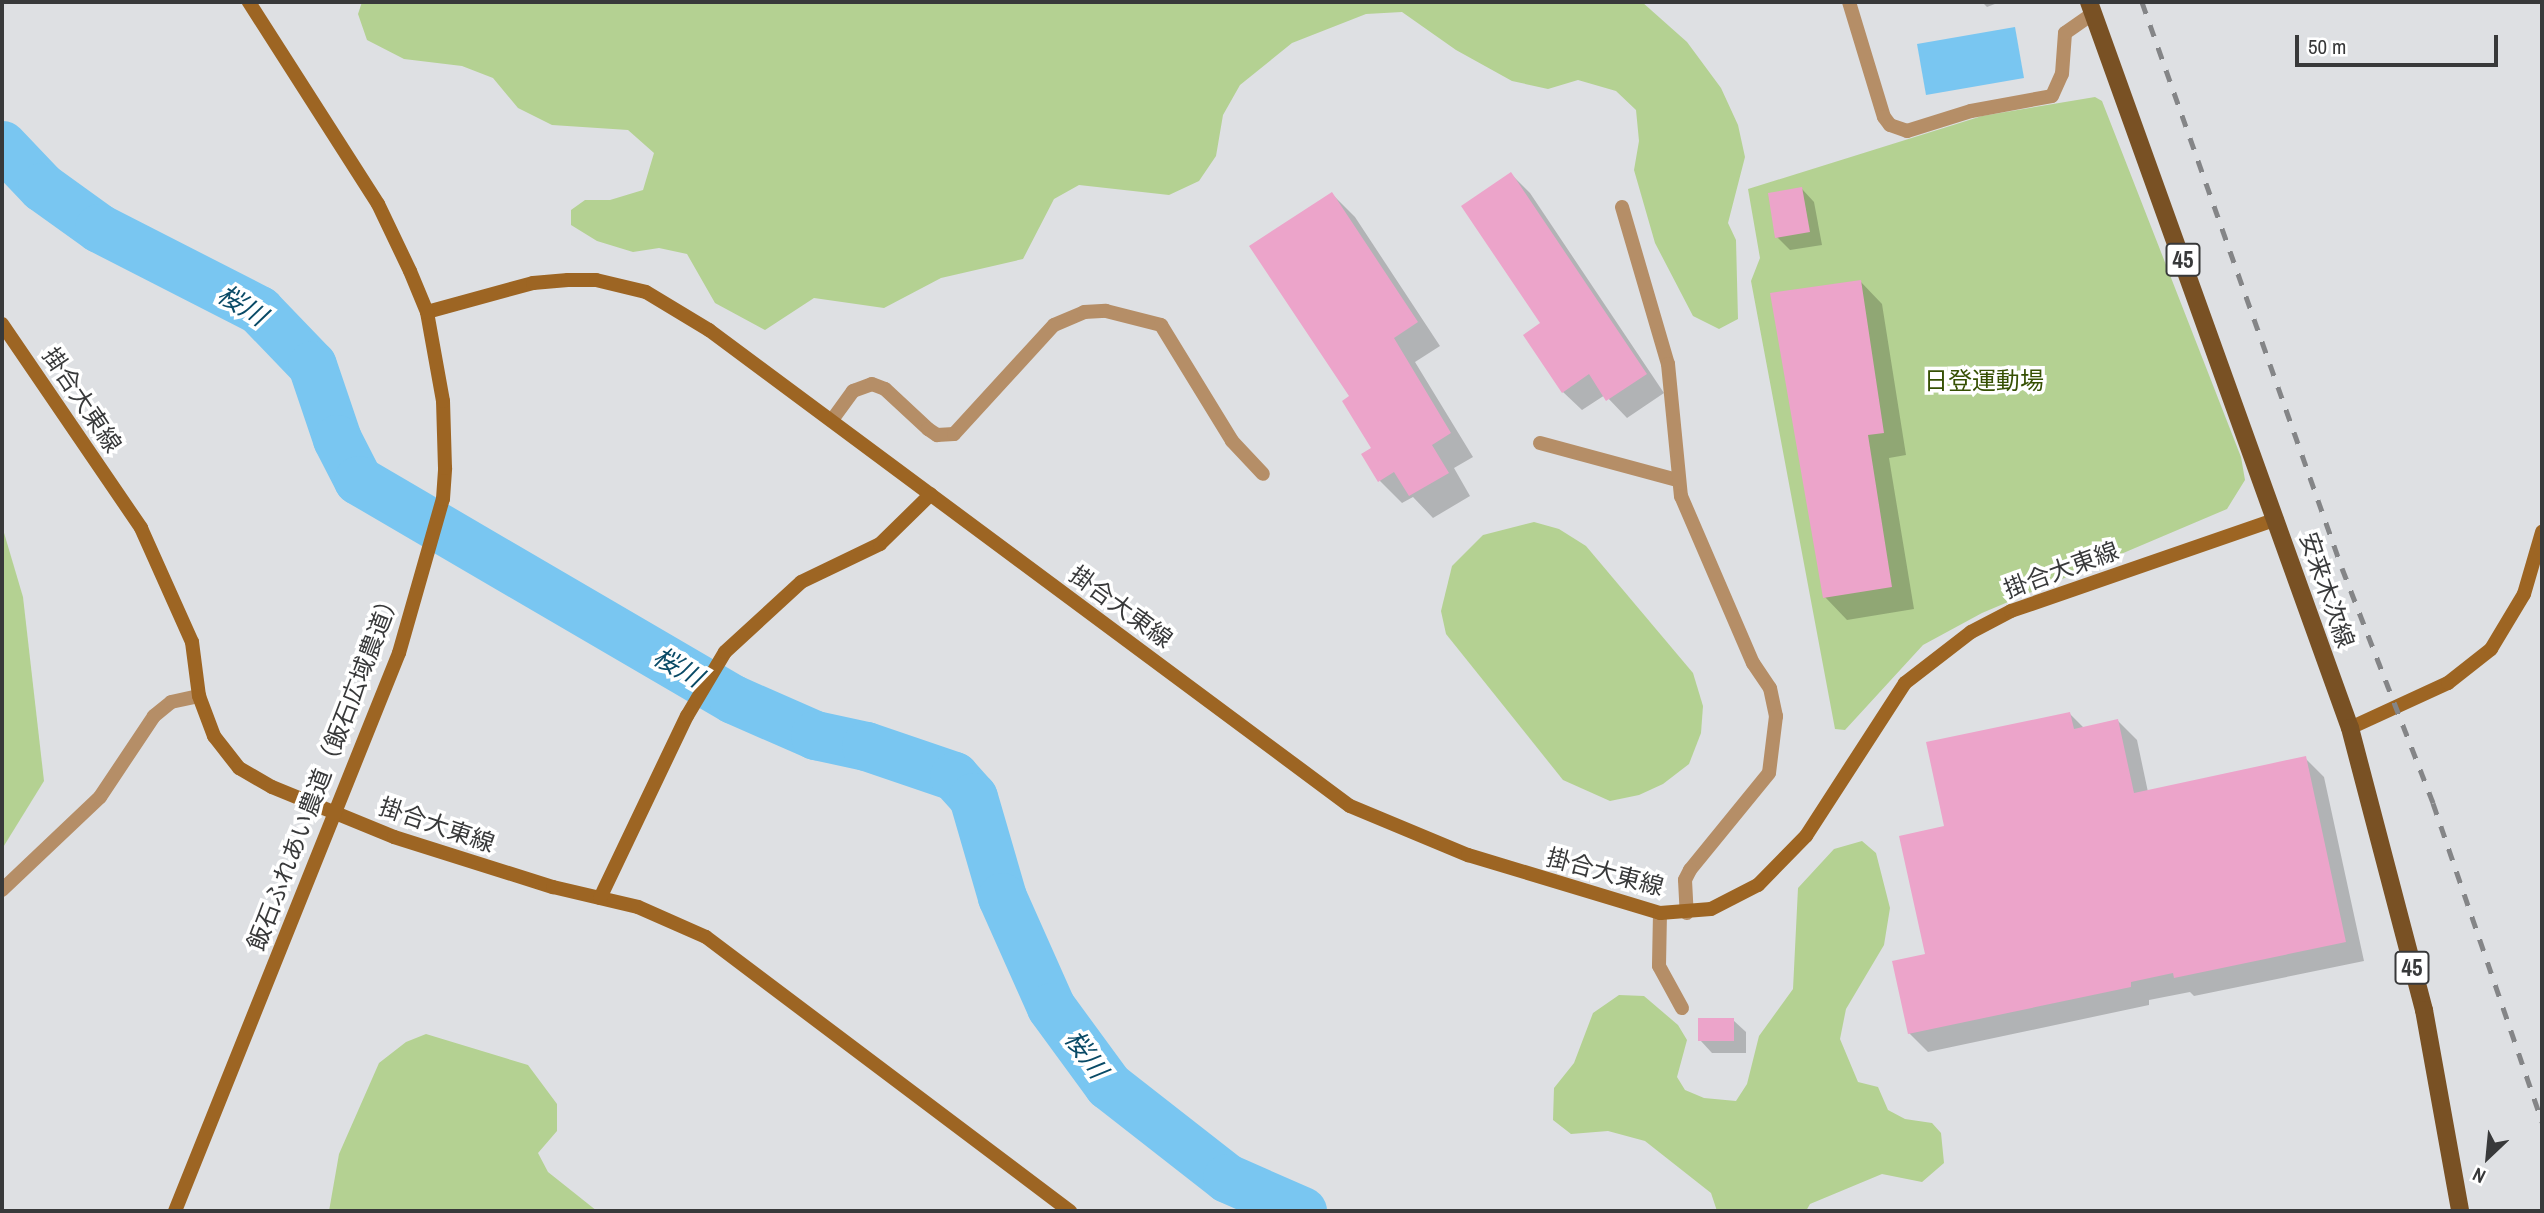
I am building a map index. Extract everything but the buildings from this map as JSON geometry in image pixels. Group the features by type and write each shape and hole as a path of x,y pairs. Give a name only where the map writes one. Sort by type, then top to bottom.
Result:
{"main road":[{"name":"飯石ふれあい農道（飯石広域農道）","path":"175,1211 399,653 443,499 447,438 427,312 378,204 249,2"},
{"name":"安来木次線","path":"2092,7 2350,727 2424,1010 2460,1211"},
{"name":"掛合大東線","path":"427,312 533,283 568,279 621,284 646,292 709,330 1350,806 1468,855 1660,914 1687,913 1734,901 1786,860 1905,683 1971,632 2011,611 2276,519"},
{"name":"掛合大東線","path":"2,324 141,528 192,642 200,696 214,736 239,768 272,787 394,837 638,907 706,937 1070,1211"},
{"path":"600,898 696,698 725,652 801,582 880,544 931,494"},
{"path":"2350,727 2448,683 2491,649 2524,594 2542,532"}],"street":[{"path":"1849,2 1884,117 1890,125 1907,131 1971,111 2052,96 2062,74 2065,33 2092,7"},
{"path":"1622,207 1668,364 1677,480 1753,663 1770,688 1776,734 1769,773 1690,870 1685,880 1687,913"},
{"path":"832,420 853,391 872,384 885,390 937,435 954,434 1054,325 1084,312 1106,311 1161,325 1232,441 1263,474"},
{"path":"1540,443 1677,480"},
{"path":"2,890 100,797 154,716 171,702 200,696"},
{"path":"1660,914 1659,966 1682,1008"}],"green space":[{"path":"362,2 1642,2 1687,42 1721,88 1738,125 1745,157 1728,223 1736,240 1738,319 1719,329 1693,316 1655,243 1634,170 1639,141 1636,110 1616,91 1578,80 1548,89 1512,81 1456,50 1402,12 1366,14 1292,43 1240,85 1223,115 1216,156 1199,181 1169,195 1079,185 1054,199 1023,259 941,278 884,308 814,298 765,330 715,303 687,254 659,248 633,252 597,241 571,225 571,210 585,200 610,200 643,190 654,153 628,130 552,125 518,108 493,78 462,66 404,59 367,40 358,14"},
{"name":"日登運動場","path":"2095,97 2102,101 2241,457 2245,480 2227,509 1982,613 1923,645 1845,730 1835,729 1751,281 1760,258 1748,189 1982,116"},
{"path":"1534,522 1559,529 1586,546 1693,673 1703,706 1701,733 1689,764 1663,784 1639,795 1610,801 1563,780 1446,634 1441,611 1452,566 1483,535"},
{"path":"2,526 23,597 44,781 2,849"},
{"path":"1862,841 1876,853 1890,908 1884,945 1846,1009 1840,1039 1858,1082 1878,1087 1888,1110 1905,1119 1932,1123 1941,1133 1944,1163 1922,1182 1882,1174 1810,1204 1806,1211 1717,1211 1711,1193 1645,1141 1608,1131 1571,1134 1553,1120 1554,1088 1574,1063 1593,1013 1619,995 1644,996 1678,1025 1687,1040 1677,1077 1685,1090 1704,1098 1736,1101 1747,1084 1759,1036 1793,989 1798,888 1834,849"},
{"path":"426,1034 528,1065 557,1104 557,1131 538,1153 548,1172 597,1211 329,1211 339,1154 379,1063 406,1042"}],"water":[{"path":"2015,27 2024,78 1926,95 1917,44"}],"waterway":[{"name":"桜川","path":"2,145 42,187 99,228 259,310 312,365 337,439 358,480 733,699 815,735 866,746 954,776 973,797 1002,897 1051,1007 1108,1085 1227,1178 1302,1211"}],"railway":[{"path":"2142,2 2342,568 2433,803 2542,1122"}]}
